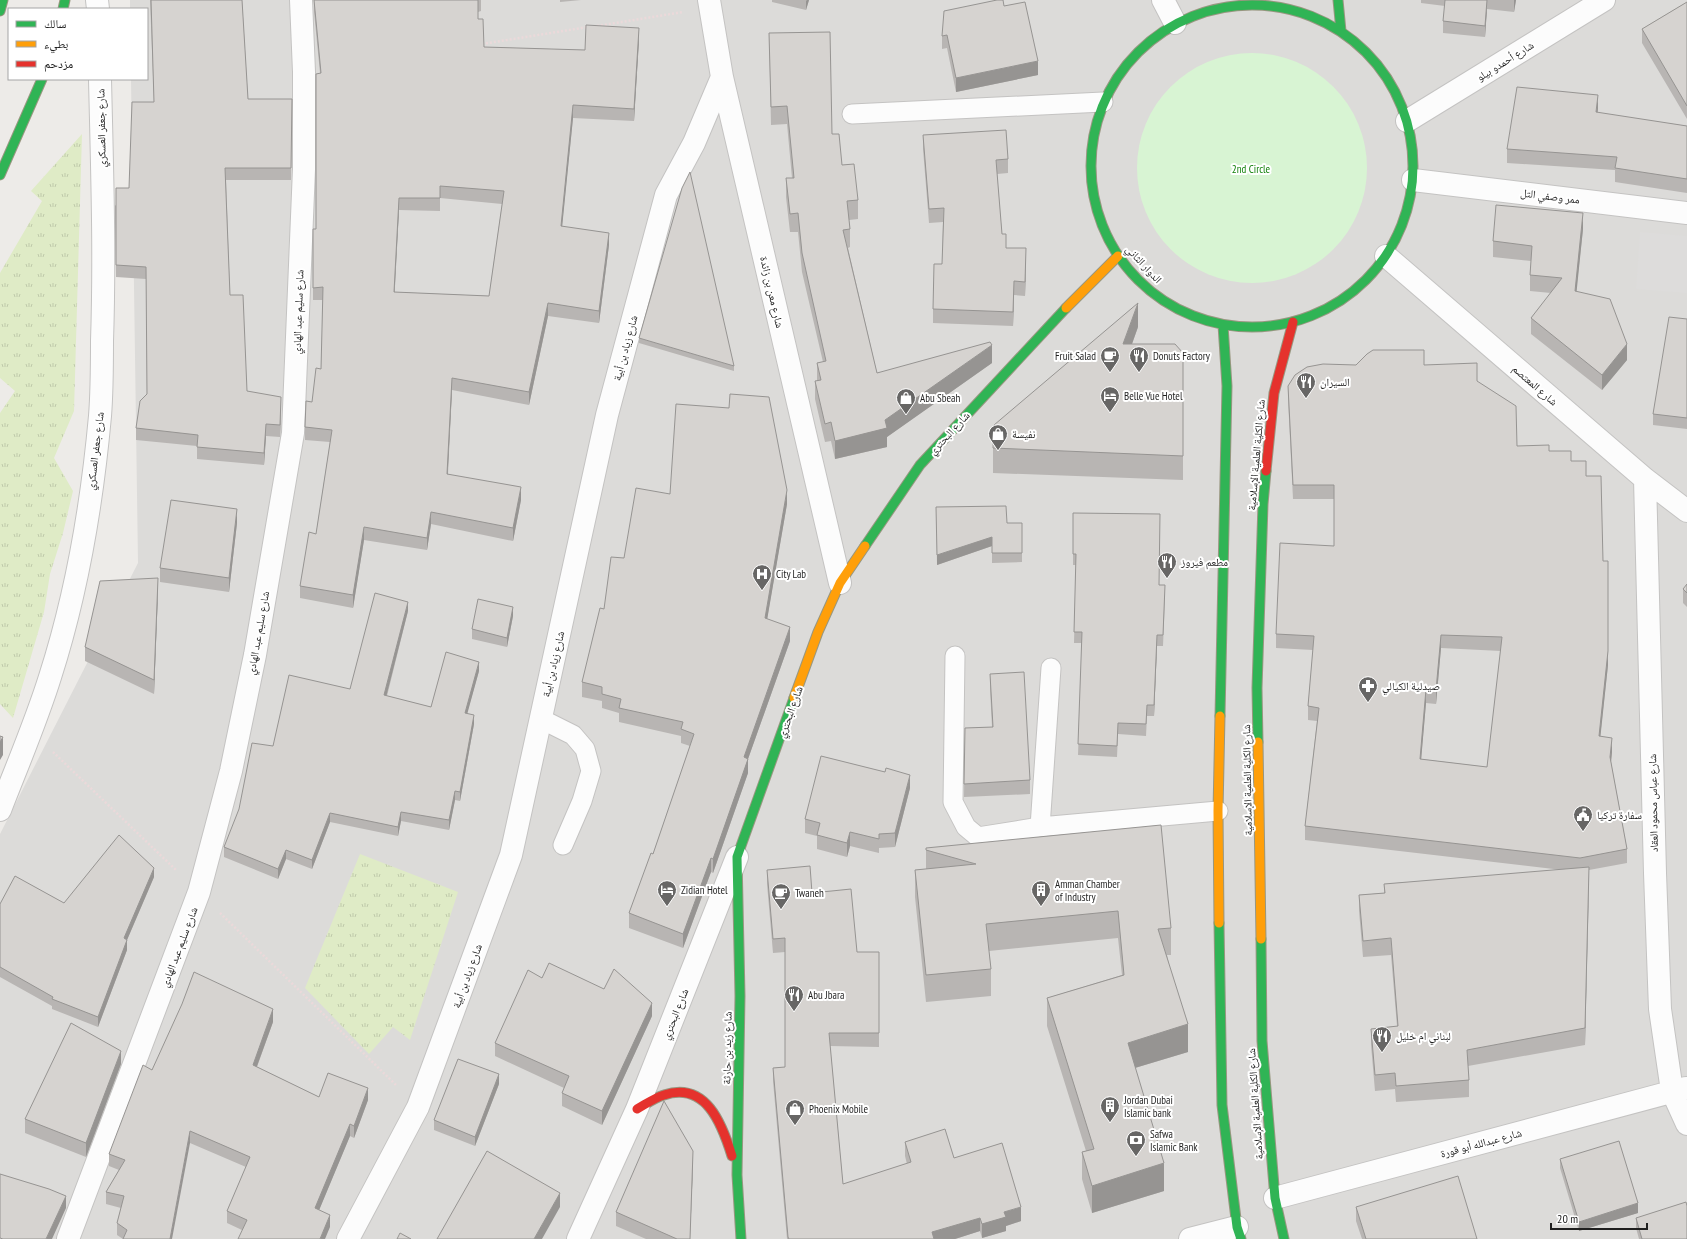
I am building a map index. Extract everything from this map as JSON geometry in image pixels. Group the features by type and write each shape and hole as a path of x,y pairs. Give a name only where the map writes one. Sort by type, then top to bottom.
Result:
{"main road":[{"path":"0,11 3,0"},
{"path":"1338,0 1341,31"},
{"name":"الدوار الثاني","path":"1227,3 1265,4 1305,13 1341,31 1370,56 1392,86 1407,121 1412,151 1413,180 1404,220 1386,256 1368,279 1346,298 1320,313 1293,322 1258,328 1223,325 1182,311 1147,288 1118,256 1100,220 1091,180 1092,140 1103,102 1121,70 1145,43 1175,23 1199,12 1227,3"},
{"path":"0,175 42,80"},
{"name":"شارع البحتري","path":"737,857 818,632 840,583 920,465 1080,293 1118,256"},
{"name":"شارع الكلية العلمية الإسلامية","path":"1284,1239 1275,1198 1262,1041 1258,688 1263,504 1274,393 1293,322"},
{"path":"1223,325 1227,386 1218,811 1222,1105 1239,1233"},
{"name":"شارع زيد بن حارثة","path":"737,857 740,996 737,1175 740,1239"},
{"path":"637,1109 650,1101 669,1093 683,1092 705,1101 716,1115 723,1129 737,1175"}],"street":[{"name":"شارع سليم عبد الهادي","path":"68,1239 199,892 231,771 255,655 293,433 304,169 304,72 301,0"},
{"path":"1163,0 1175,23"},
{"name":"شارع أحمدو بيلو","path":"1407,121 1604,0"},
{"name":"شارع معن بن زائدة","path":"710,4 722,77 840,583"},
{"name":"شارع زياد بن أبية","path":"348,1239 418,1107 511,855 607,415 666,195 694,143 722,77"},
{"name":"شارع جعفر العسكري","path":"0,810 31,731 50,676 65,623 79,561 88,509 100,415 104,293 100,80"},
{"name":"ممر وصفي التل","path":"1413,180 1687,213"},
{"name":"شارع المعتصم","path":"1386,256 1645,479 1687,511"},
{"name":"شارع عباس محمود العقاد","path":"1645,479 1655,873 1660,1002 1687,1124"},
{"name":"شارع البحتري","path":"578,1239 637,1109 737,857"},
{"name":"شارع عبدالله أبو قورة","path":"1275,1198 1680,1090"},
{"path":"1190,1239 1239,1233"}],"lane":[{"path":"852,114 1103,102"},
{"path":"955,656 953,802 966,827 978,837 1040,827 1218,811"},
{"path":"1040,827 1051,668"},
{"path":"541,719 573,735 585,749 591,772 582,801 563,845"}],"path":[{"path":"476,45 710,4"},
{"path":"31,731 199,892 418,1107"}],"shaded area":[{"path":"130,0 1687,0 1687,1239 0,1239 0,834 138,563 131,80 148,80 148,8 130,8"},
{"path":"1640,232 1687,236 1687,293 1636,289"}],"green space":[{"name":"2nd Circle","path":"1252,53 1274,55 1296,62 1316,72 1341,95 1348,104 1362,135 1365,146 1367,168 1365,190 1358,212 1348,232 1325,257 1316,264 1285,278 1274,281 1252,283 1230,281 1208,274 1188,264 1163,241 1156,232 1142,201 1139,190 1137,168 1139,146 1146,124 1156,104 1179,79 1188,72 1219,58 1230,55"},
{"path":"82,134 74,411 54,458 73,491 63,533 50,574 44,612 13,718 0,704 0,413 15,391 0,378 0,273 42,201 31,191"},
{"path":"360,854 458,892 410,1040 393,1027 369,1054 305,988"}],"building":[{"path":"151,0 242,0 248,99 292,99 291,168 225,168 230,295 243,295 247,391 281,397 280,425 266,424 264,453 197,447 198,435 136,428 140,401 147,394 146,267 116,265 116,188 129,188 132,102 154,102"},
{"path":"314,0 478,0 478,19 483,19 484,47 585,50 586,25 639,28 634,109 573,105 561,226 609,233 599,311 548,303 529,392 452,378 447,474 521,487 513,528 431,512 427,538 364,527 353,595 300,586 309,532 316,534 332,430 305,427 306,401 312,402 316,368 321,369 323,287 313,288 313,229 316,229 316,74 321,73","holes":["440,186 504,191 489,296 394,292 399,198 440,198"]},
{"path":"1003,0 1004,6 1025,2 1038,61 956,78 947,35 942,36 944,11"},
{"path":"1445,0 1487,0 1485,26 1443,21"},
{"path":"1687,2 1687,106 1642,29"},
{"path":"830,32 832,134 839,134 842,165 854,164 858,200 847,201 850,229 843,230 877,373 990,342 992,345 885,420 887,428 835,441 831,422 825,424 815,381 821,380 817,363 826,361 802,253 798,213 790,214 786,178 794,178 787,106 771,107 769,33"},
{"path":"1517,87 1598,95 1596,112 1687,126 1687,179 1615,168 1617,157 1507,149"},
{"path":"1006,130 1008,159 996,160 1002,234 1006,234 1006,248 1026,248 1025,282 1014,281 1013,312 933,309 934,264 942,264 944,208 929,209 923,135"},
{"path":"690,172 734,366 639,338 682,188"},
{"path":"1496,205 1583,213 1575,291 1610,299 1627,344 1602,375 1531,318 1562,278 1530,275 1532,246 1493,241"},
{"name":"Belle Vue Hotel","path":"1138,303 1123,344 1175,344 1183,353 1183,456 993,448 994,425"},
{"path":"1669,317 1687,319 1687,418 1653,414"},
{"path":"1373,350 1424,350 1424,365 1477,363 1477,381 1516,406 1517,446 1549,445 1549,451 1571,451 1571,461 1586,461 1586,476 1601,476 1603,561 1608,561 1608,651 1599,736 1612,738 1610,757 1627,849 1580,858 1305,826 1319,708 1308,706 1314,636 1276,634 1280,543 1334,546 1334,485 1293,485 1288,386 1295,375 1307,367 1323,364 1356,365","holes":["1441,635 1502,637 1487,767 1420,759 1426,689 1436,690"]},
{"path":"730,394 769,397 787,490 765,618 790,627 744,757 748,759 713,859 711,858 683,934 629,913 651,853 653,854 694,734 681,729 683,722 619,708 621,699 602,694 602,687 582,682 600,608 604,609 611,557 624,558 636,488 670,494 676,404 729,408"},
{"path":"171,500 237,509 229,578 160,568"},
{"path":"1006,506 1007,523 1022,523 1022,553 992,553 992,537 937,555 936,507"},
{"path":"1073,513 1160,514 1159,585 1165,585 1163,635 1157,635 1154,705 1147,705 1146,724 1118,723 1117,746 1078,744 1082,632 1074,632 1076,554 1073,554"},
{"path":"158,578 154,680 85,647 100,581"},
{"path":"1687,584 1687,593 1683,589"},
{"path":"375,593 408,602 384,695 431,707 446,652 479,662 465,713 474,715 460,792 455,791 449,820 401,812 398,827 330,813 312,860 286,850 278,869 224,847 239,809 252,743 273,746 289,675 350,689"},
{"path":"478,599 513,607 507,638 472,629"},
{"path":"1024,672 1030,780 964,784 965,728 993,727 990,674"},
{"path":"821,756 885,772 886,768 910,775 895,833 879,834 879,839 850,832 847,843 817,835 820,823 805,819"},
{"path":"1161,825 1171,928 1158,929 1188,1024 1128,1043 1164,1163 1092,1186 1082,1152 1094,1149 1047,998 1124,975 1118,911 986,924 991,969 926,975 915,870 976,864 926,850 926,848"},
{"path":"119,835 154,868 124,938 127,940 98,1017 52,999 53,997 0,967 0,904 15,876 64,903"},
{"path":"810,866 812,893 851,889 857,952 879,952 879,1033 829,1033 843,1184 911,1162 905,1142 945,1129 954,1158 1002,1143 1021,1207 1004,1212 1006,1217 982,1224 980,1218 932,1232 934,1239 789,1239 773,1068 785,1067 785,938 773,939 767,870"},
{"path":"1589,867 1585,1028 1467,1050 1469,1080 1396,1086 1395,1073 1375,1075 1371,1029 1398,1026 1391,938 1363,941 1359,895 1385,893 1384,884"},
{"path":"549,963 604,989 614,969 652,1003 602,1111 562,1093 569,1076 495,1043 528,970 542,978"},
{"path":"194,972 273,1009 253,1065 319,1097 328,1073 368,1088 354,1126 350,1124 315,1208 330,1215 320,1239 238,1239 247,1220 227,1211 250,1157 190,1131 170,1239 123,1239 127,1230 117,1223 124,1196 106,1192 125,1160 109,1154 143,1065 152,1070 182,1004"},
{"path":"71,1023 121,1051 86,1143 25,1119"},
{"path":"458,1059 499,1074 475,1137 434,1120"},
{"path":"664,1101 693,1151 690,1239 677,1239 616,1212"},
{"path":"1619,1141 1638,1203 1579,1222 1560,1159"},
{"path":"487,1151 560,1193 534,1239 437,1239"},
{"path":"0,1174 49,1189 66,1196 46,1239 0,1238"},
{"path":"1458,1176 1477,1239 1366,1239 1356,1207"},
{"path":"1686,1202 1687,1239 1642,1239 1636,1218"},
{"path":"400,1233 411,1239 397,1239"}],"traffic: fast":[{"path":"0,11 3,0"},
{"path":"63,8 65,0"},
{"path":"1338,0 1341,31"},
{"path":"1252,5 1283,8 1314,17 1341,32 1366,52 1386,77 1401,104 1410,135 1413,166 1410,197 1401,228 1386,255 1366,280 1341,300 1314,315 1283,324 1252,327 1221,324 1190,315 1163,300 1138,280 1118,255 1103,228 1094,197 1091,166 1094,135 1103,104 1118,77 1138,52 1163,32 1190,17 1221,8 1252,5"},
{"path":"0,175 42,80"},
{"path":"865,546 920,465 1066,308"},
{"path":"1220,716 1227,386 1223,325"},
{"path":"1258,742 1257,688 1263,504 1266,471"},
{"path":"741,1239 737,1175 740,996 737,857 794,698"},
{"path":"1219,923 1222,1105 1237,1227 1241,1239"},
{"path":"1261,939 1262,1041 1275,1198 1284,1239"}],"traffic: slow":[{"path":"1066,308 1118,256"},
{"path":"794,698 818,632 840,583 865,546"},
{"path":"1219,923 1218,811 1220,716"},
{"path":"1258,742 1261,939"}],"traffic: jam":[{"path":"1266,471 1274,393 1293,322"},
{"path":"637,1109 653,1099 664,1095 679,1092 691,1094 710,1108 723,1131 732,1156"}],"place":[{"name":"Fruit Salad","path":"1110,373"},
{"name":"Donuts Factory","path":"1139,373"},
{"name":"السيران","path":"1306,399"},
{"name":"Belle Vue Hotel","path":"1110,413"},
{"name":"Abu Sbeah","path":"906,415"},
{"name":"نفيسة","path":"998,451"},
{"name":"مطعم فيروز","path":"1167,579"},
{"name":"City Lab","path":"762,591"},
{"name":"صيدلية الكيالي","path":"1368,703"},
{"name":"سفارة تركيا","path":"1583,832"},
{"name":"Zidian Hotel","path":"667,907"},
{"name":"Amman Chamber of Industry","path":"1041,907"},
{"name":"Twaneh","path":"781,910"},
{"name":"Abu Jbara","path":"794,1012"},
{"name":"لبناني ام خليل","path":"1382,1053"},
{"name":"Jordan Dubai Islamic bank","path":"1110,1123"},
{"name":"Phoenix Mobile","path":"795,1126"},
{"name":"Safwa Islamic Bank","path":"1136,1157"}]}
